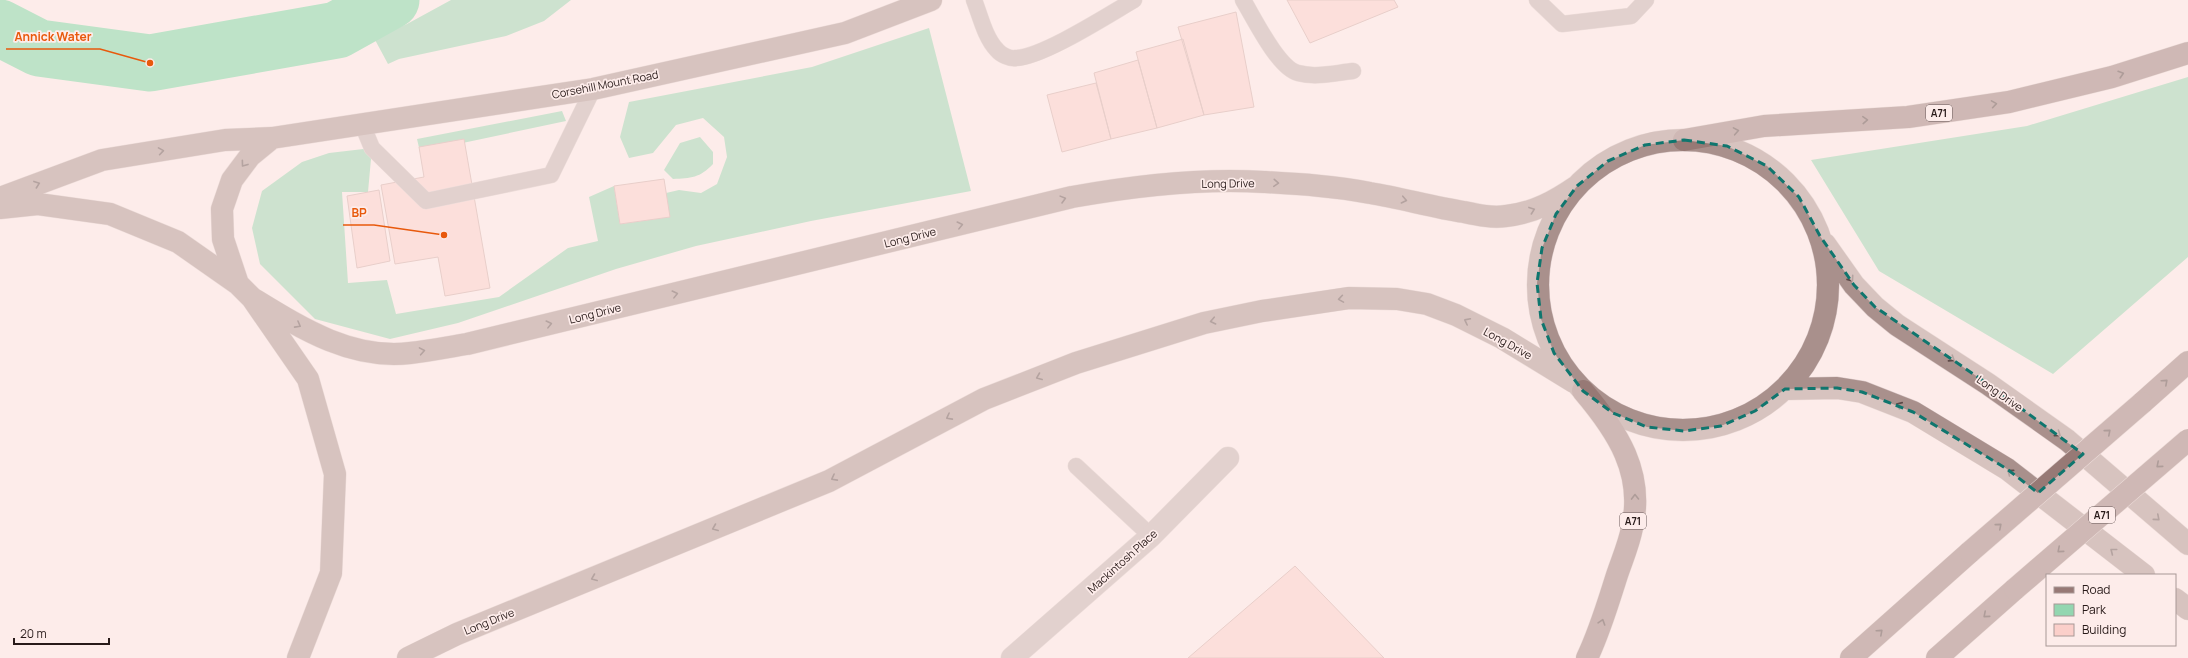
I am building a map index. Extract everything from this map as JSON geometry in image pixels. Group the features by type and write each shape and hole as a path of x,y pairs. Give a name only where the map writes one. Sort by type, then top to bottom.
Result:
{"main road":[{"name":"Corsehill Mount Road","path":"0,198 102,160 225,140 272,138 593,89 845,33 931,0"},
{"name":"A71","path":"1684,140 1764,126 1908,117 2009,102 2112,77 2188,53"},
{"path":"272,138 250,156 232,180 222,209 223,239 245,291 308,379 335,474 331,573 298,658"},
{"path":"1579,387 1554,352 1542,319 1537,283 1542,248 1556,214 1577,186 1608,160 1645,145 1684,140 1728,146 1767,166 1799,197 1820,236"},
{"name":"Long Drive","path":"0,208 38,204 110,214 178,242 245,291 297,326 332,343 367,352 409,354 467,344 1072,197 1122,188 1180,184 1262,182 1369,192 1485,216 1505,217 1526,212 1552,203 1577,186"},
{"name":"Long Drive","path":"408,658 464,631 829,481 984,399 1076,363 1197,325 1262,311 1349,298 1397,299 1427,304 1456,315 1502,338 1579,387 1613,413 1647,427 1684,431 1721,426 1755,411 1785,389 1810,356 1825,318 1828,277 1820,236"},
{"name":"Long Drive","path":"1820,236 1854,285 1875,307 1897,325 1988,384 2067,440 2188,544"},
{"path":"1851,658 2188,362"},
{"name":"A71","path":"1579,387 1607,419 1625,451 1634,475 1636,500 1632,528 1596,638 1587,658"},
{"path":"1785,389 1837,388 1862,392 1913,412 2007,469 2143,574"},
{"name":"A71","path":"1937,658 2188,440"},
{"path":"2176,600 2188,609"}],"street":[{"name":"Mackintosh Place","path":"1012,658 1151,536 1228,458"}],"lane":[{"path":"974,0 991,41 997,50 1005,56 1015,59 1037,53 1134,0"},
{"path":"1243,0 1283,63 1296,73 1311,75 1353,71"},
{"path":"1537,0 1562,24 1631,16 1646,0"},
{"path":"362,124 372,148 426,201 551,175 593,89"},
{"path":"1076,466 1151,536"}],"highlighted area":[{"path":"1684,140 1727,146 1767,166 1799,197 1820,236 1854,285 1875,307 1988,384 2083,454 2038,493 2007,469 1913,412 1862,392 1837,388 1785,389 1755,411 1721,426 1684,431 1647,427 1613,413 1583,391 1554,353 1541,319 1537,283 1542,248 1556,214 1577,186 1608,161 1645,145"}],"green space":[{"path":"451,0 571,0 544,21 506,36 399,59 388,64 374,38 407,24"},
{"path":"929,28 971,191 811,221 696,246 616,269 458,323 390,339 315,319 260,264 252,228 262,191 302,162 329,153 372,148 368,192 342,192 348,283 387,280 396,314 499,297 568,248 598,241 589,197 614,186 620,224 669,217 666,193 679,190 701,193 717,184 727,157 724,137 703,118 676,125 653,153 629,158 620,137 629,102 812,67"},
{"path":"2188,77 2188,257 2053,374 1879,271 1811,160 2027,126"},
{"path":"562,111 566,121 420,152 417,139"},
{"path":"700,137 713,152 713,164 699,175 673,179 664,170 680,143"}],"building":[{"path":"1287,0 1394,0 1398,7 1310,43"},
{"path":"1236,12 1254,107 1204,115 1178,27"},
{"path":"1183,39 1204,115 1157,128 1136,52"},
{"path":"1138,60 1157,128 1111,139 1094,73"},
{"path":"1096,83 1111,139 1062,152 1047,95"},
{"path":"464,139 490,288 445,296 438,257 395,264 381,185 424,177 419,147"},
{"path":"664,179 670,217 620,224 614,186"},
{"path":"379,190 390,261 357,268 347,196"},
{"path":"1295,566 1384,658 1188,658"}],"waterway":[{"path":"0,28 39,48 150,63 337,30 391,0"}],"place":[{"name":"Annick Water","path":"150,63"},
{"name":"BP","path":"444,235"}]}
